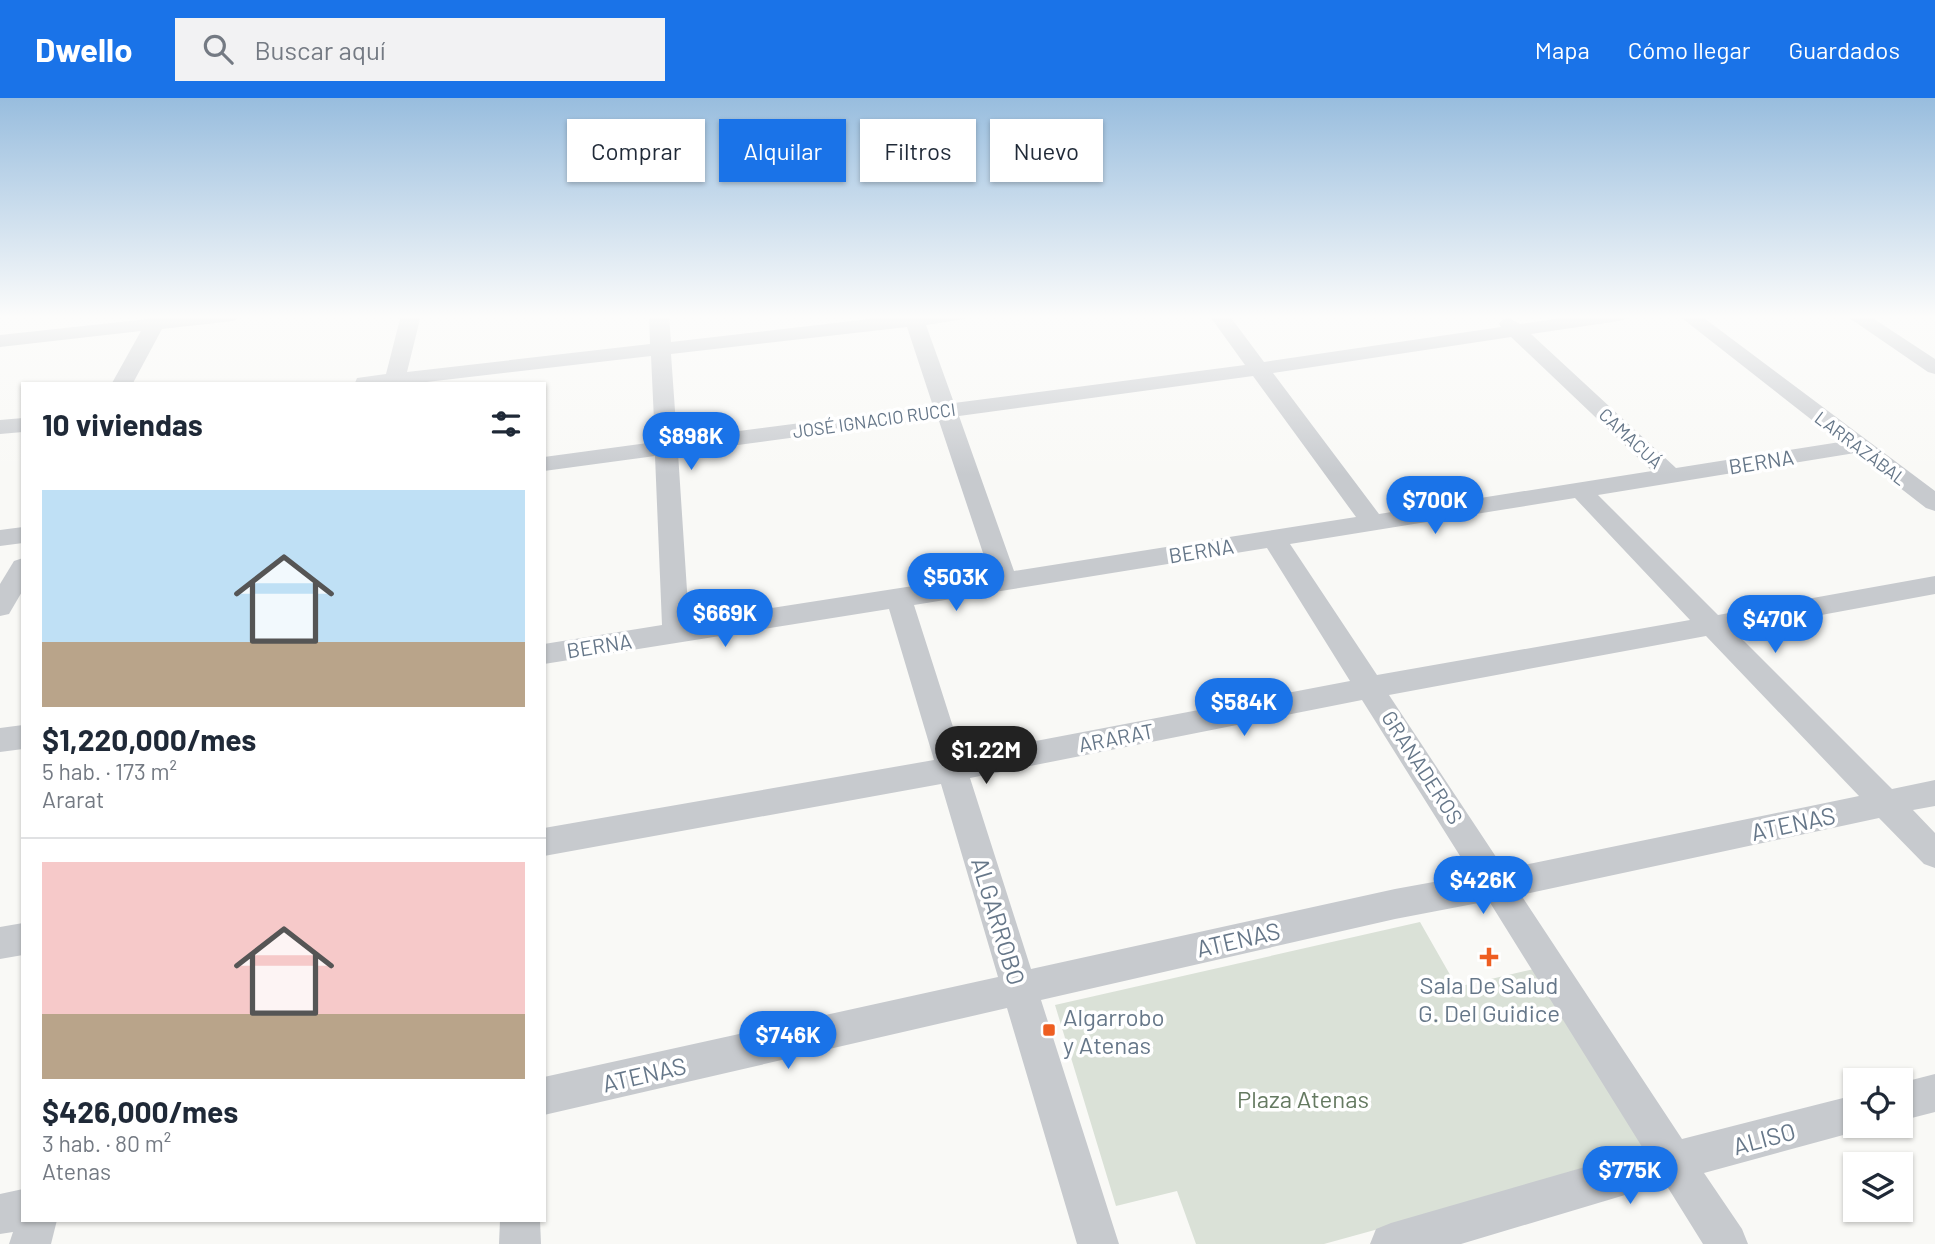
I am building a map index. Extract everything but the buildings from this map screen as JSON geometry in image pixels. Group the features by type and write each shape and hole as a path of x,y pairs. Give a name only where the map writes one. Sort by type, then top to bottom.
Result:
{"street":[{"path":"395,381 502,368"},
{"path":"662,368 676,632"},
{"path":"932,368 1005,581"},
{"name":"JOSÉ IGNACIO RUCCI","path":"546,464 1263,368"},
{"name":"CAMACUÁ","path":"1556,368 1670,475"},
{"name":"LARRAZÁBAL","path":"1757,368 1858,446 1933,496"},
{"path":"1259,369 1373,523"},
{"path":"0,427 21,425"},
{"name":"BERNA","path":"546,654 1858,446"},
{"path":"1580,490 1935,854"},
{"path":"0,538 21,535"},
{"name":"GRANADEROS","path":"1274,539 1499,885 1727,1244"},
{"path":"0,607 21,570"},
{"name":"ARARAT","path":"546,842 954,769 1371,687 1935,585"},
{"name":"ALGARROBO","path":"900,598 1098,1244"},
{"path":"0,740 21,737"},
{"name":"ATENAS","path":"546,1096 1395,904 1499,885 1935,793"},
{"path":"0,943 21,939"},
{"path":"1913,1099 1935,1093"},
{"name":"ALISO","path":"1391,1244 1674,1161 1843,1117"},
{"path":"0,1214 21,1209"},
{"path":"30,1244 36,1222"},
{"path":"520,1222 520,1244"}],"green space":[{"name":"Plaza Atenas","path":"1420,922 1457,987 1534,969 1650,1154 1324,1244 1196,1244 1177,1191 1116,1206 1055,1005"}],"place":[{"name":"Sala De Salud G. Del Guidice","path":"1489,957"},
{"name":"Algarrobo y Atenas","path":"1049,1030"}]}
